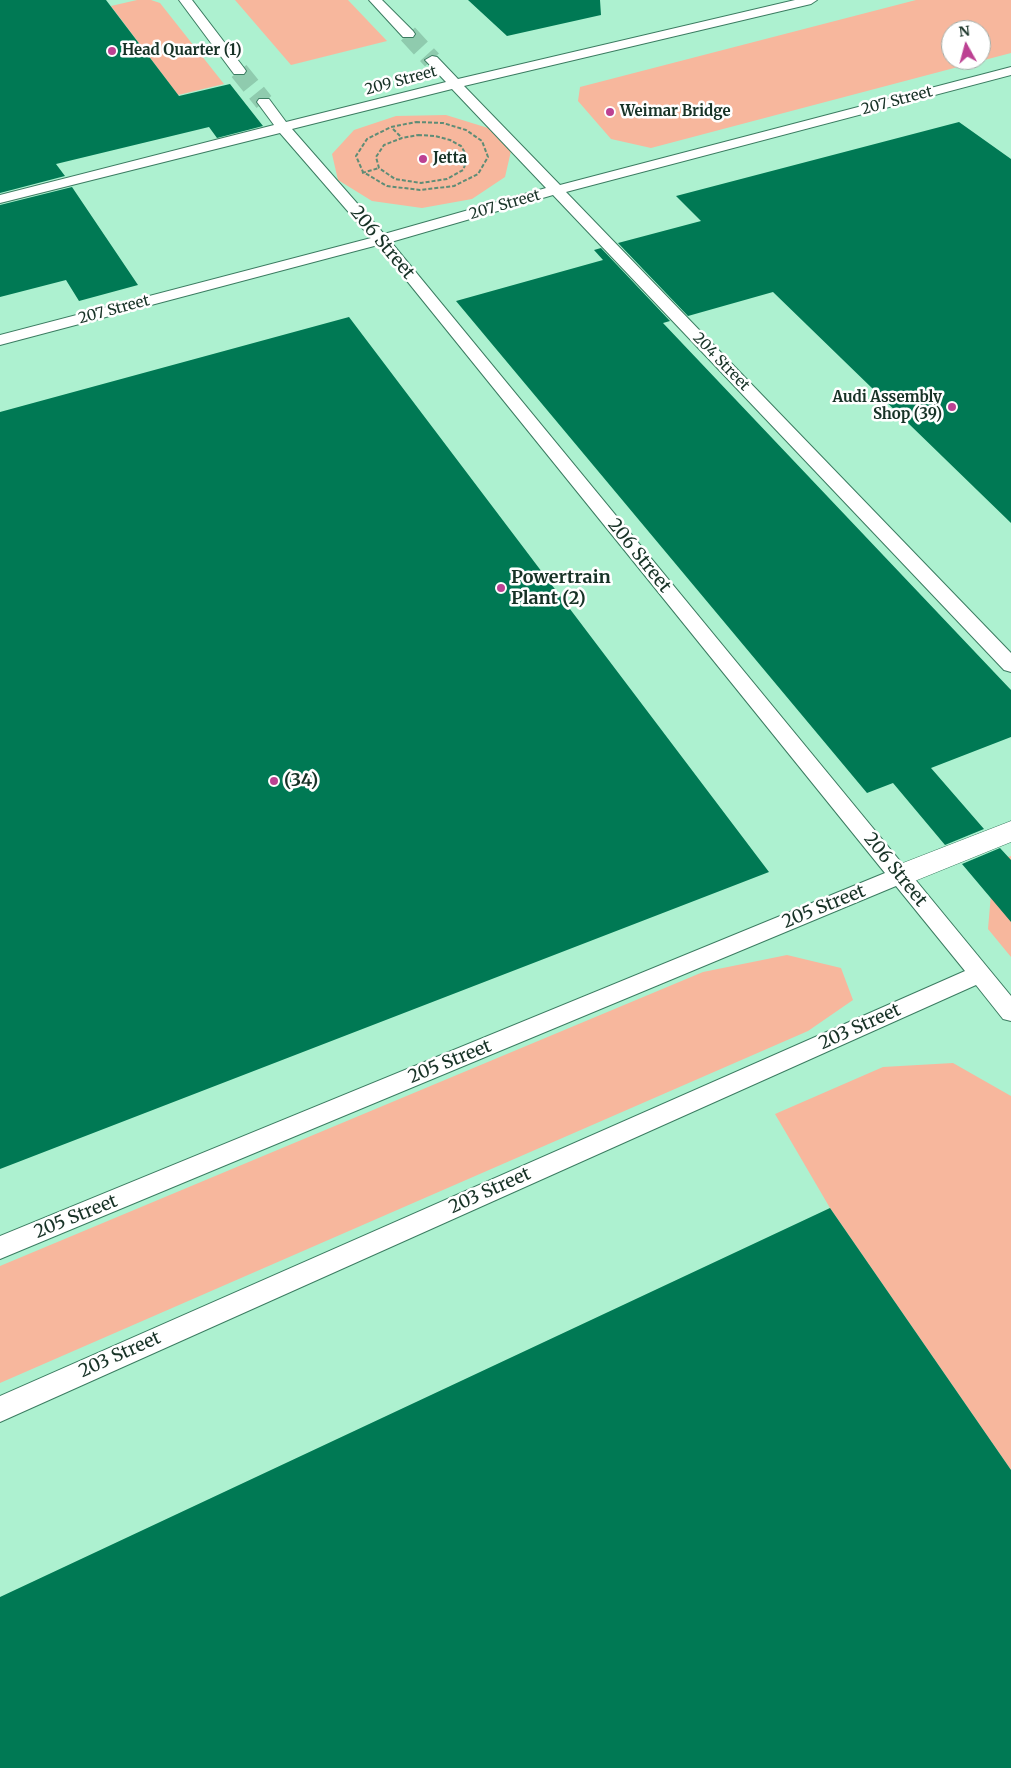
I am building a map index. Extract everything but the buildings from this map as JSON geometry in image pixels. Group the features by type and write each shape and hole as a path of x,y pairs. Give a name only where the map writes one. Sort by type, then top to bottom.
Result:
{"street":[{"path":"900,876 1011,831"}],"lane":[{"path":"185,0 239,72"},
{"path":"375,0 408,34"},
{"name":"209 Street","path":"0,199 284,129 455,84 811,0"},
{"name":"204 Street","path":"432,60 1011,665"},
{"name":"207 Street","path":"0,340 381,240 556,190 1011,70"},
{"name":"206 Street","path":"264,102 284,129 381,240 1011,1012"},
{"name":"205 Street","path":"0,1248 900,876"},
{"name":"203 Street","path":"0,1409 980,974"}],"path":[{"path":"416,122 443,123 466,130 482,140 488,157 478,174 454,186 420,190 387,186 363,172 356,156 366,139 391,127 416,122"},
{"path":"418,135 435,136 450,140 461,146 468,158 463,170 447,179 421,183 412,182 395,179 378,168 376,157 384,146 402,138 418,135"}],"shaded area":[{"path":"137,0 151,0 160,3 224,84 178,95 111,6"},
{"path":"235,0 348,0 387,41 291,65"},
{"path":"916,0 1011,0 1011,53 991,58 991,20 941,20 941,70 947,70 651,148 611,139 578,101 580,87"},
{"path":"446,115 488,128 511,151 505,177 472,199 422,208 372,201 338,180 332,154 354,130 396,116"},
{"path":"1011,856 1011,957 988,929 991,894 1004,858"},
{"path":"787,955 841,968 853,1000 808,1031 0,1383 0,1266 703,972"},
{"path":"953,1063 1011,1096 1011,1470 830,1208 775,1114 883,1067"}],"tunnel":[{"path":"408,34 432,60"},
{"path":"239,71 264,102"}],"place":[{"name":"Head Quarter (1)","path":"112,51"},
{"name":"Weimar Bridge","path":"610,112"},
{"name":"Jetta","path":"423,159"},
{"name":"Audi Assembly Shop (39)","path":"952,407"},
{"name":"Powertrain Plant (2)","path":"501,588"},
{"name":"(34)","path":"274,781"}]}
